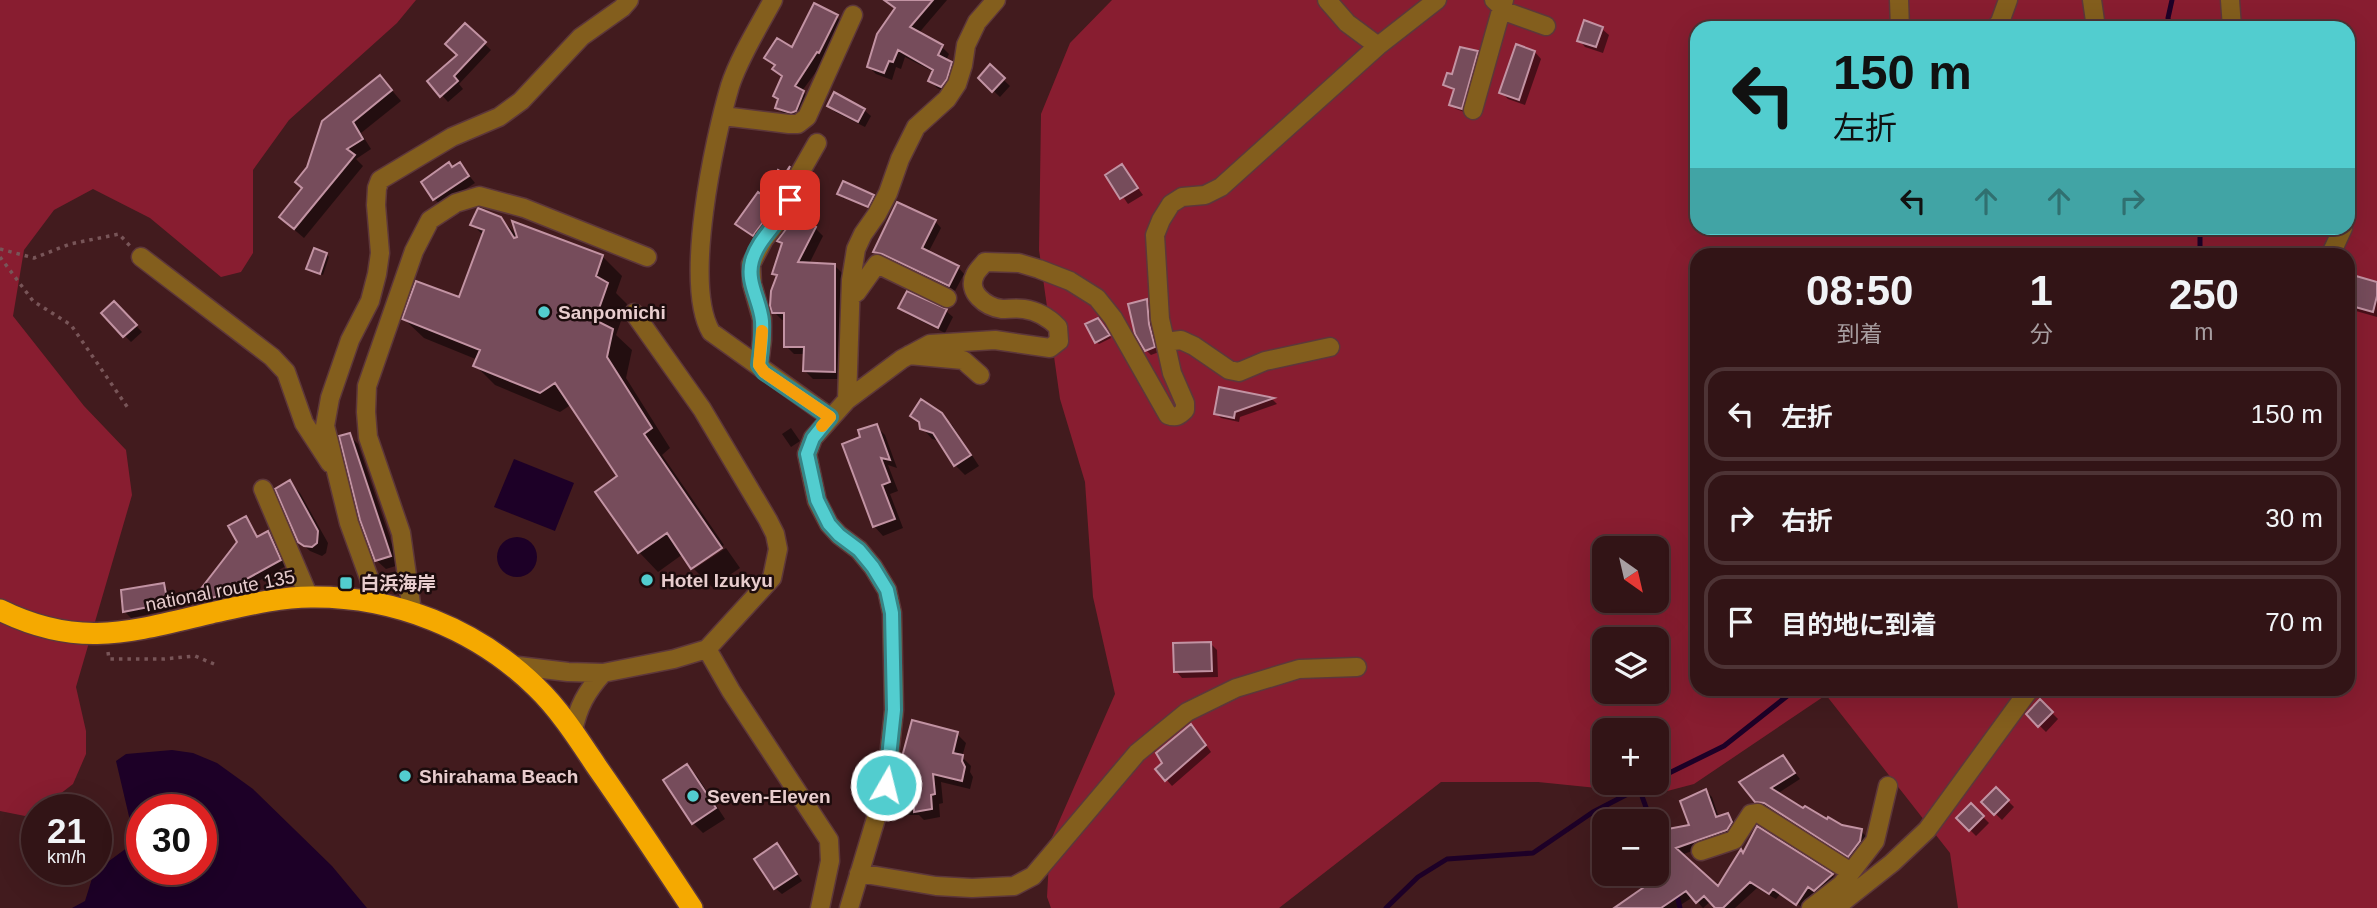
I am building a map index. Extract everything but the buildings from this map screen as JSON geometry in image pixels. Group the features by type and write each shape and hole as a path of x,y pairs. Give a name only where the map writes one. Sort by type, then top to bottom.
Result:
{"highway":[{"name":"national route 135","path":"0,610 37,626 79,635 131,631 236,608 309,597 345,598 412,611 454,629 489,648 537,688 573,732 692,908"}],"street":[{"path":"376,604 349,523 325,426 326,415 350,340 370,301 377,274 380,253 376,205 380,180 452,137 499,117 521,102 581,37 629,0"},
{"path":"773,0 731,84 723,116 699,245 701,306 711,332 830,417"},
{"path":"847,400 850,280 856,249 888,193 900,159 916,127 947,99 957,84 966,46 977,22 996,0"},
{"path":"1327,0 1348,23 1378,46"},
{"path":"849,908 886,785 894,710 892,613 887,590 873,567 859,550 829,524 817,500 807,454 813,438 847,400 909,355 930,344 995,340 1050,348 1059,341 1058,327 1046,316 1025,309 990,306 977,296 973,286 975,275 985,262 996,261 1039,269 1070,281 1097,298 1113,318 1168,415 1180,415 1185,410 1185,403 1172,373 1160,319 1156,235 1161,220 1171,204 1182,197 1205,195 1221,187 1378,46 1437,0"},
{"path":"1899,0 1900,21"},
{"path":"2000,21 2008,0"},
{"path":"2092,0 2095,21"},
{"path":"2231,0 2232,21"},
{"path":"1499,2 1507,12 1546,26"},
{"path":"1473,110 1499,2"},
{"path":"723,116 789,124 802,121 807,117 853,15"},
{"path":"759,365 762,319 752,284 751,264 764,239 785,212 797,178 817,143"},
{"path":"412,611 401,533 368,437 367,386 414,251 430,220 456,203 479,196 524,208 647,257"},
{"path":"141,257 272,357 286,372 296,394 304,424 335,468"},
{"path":"850,296 857,292 877,264 947,298"},
{"path":"510,664 568,672 603,673 674,659 707,649 772,579 778,549 775,534 702,409 634,313"},
{"path":"1165,342 1181,340 1229,370 1239,372 1265,361 1330,347"},
{"path":"909,355 963,360 980,375"},
{"path":"263,489 309,597"},
{"path":"707,649 731,691 829,840 830,861 820,908"},
{"path":"859,873 936,886 1014,887 1033,876 1137,753 1187,712 1236,688 1299,669 1357,667"},
{"path":"573,732 577,710 586,692 603,673"},
{"path":"1835,908 1892,863 1927,830 2025,696"},
{"path":"1811,908 1842,884 1875,841 1888,786"},
{"path":"1701,851 1734,840 1751,814 1758,813 1851,872"}],"path":[{"path":"0,249 34,258 70,244 119,234 141,257"},
{"path":"0,257 33,301 71,325 128,408"},
{"path":"105,634 109,659 195,656 214,664"}],"shaded area":[{"path":"0,0 416,0 397,23 289,120 253,170 253,253 241,272 221,277 150,218 93,189 54,210 24,250 13,316 84,406 126,450 132,495 76,687 86,731 86,754 73,784 60,794 21,794 21,815 0,811"},
{"path":"1112,0 2377,0 2377,908 1958,908 1950,853 1827,696 2355,696 2355,248 1690,248 1690,696 1825,696 1694,784 1669,791 1669,718 1592,718 1592,787 1538,782 1441,782 1279,908 1051,908 1047,897 1050,842 1115,694 1093,597 1085,482 1060,399 1039,250 1041,114 1070,43"},
{"path":"514,459 574,483 555,531 494,507"},
{"path":"517,537 525,538 531,543 536,549 536,565 531,571 525,576 517,577 509,576 503,571 498,565 497,557 498,549 503,543 509,538"},
{"path":"172,750 193,753 217,763 253,789 332,866 367,908 72,908 85,901 90,885 112,885 112,859 126,849 126,885 217,885 217,794 126,794 126,804 116,761 126,754"}],"waterway":[{"path":"2169,21 2172,0"},
{"path":"2200,235 2200,248"},
{"path":"1669,773 1724,746 1787,696"},
{"path":"1386,908 1418,877 1447,859 1533,853 1593,812 1626,795"},
{"path":"1642,795 1647,809"},
{"path":"1676,891 1680,908"}],"slow traffic":[{"path":"762,331 759,365 764,372 830,417 822,426"}],"place":[{"name":"Sanpomichi","path":"544,312"},
{"name":"Hotel Izukyu","path":"647,580"},
{"name":"白浜海岸","path":"346,583"},
{"name":"Shirahama Beach","path":"405,776"},
{"name":"Seven-Eleven","path":"693,796"}],"route":[{"path":"790,200 785,212 754,254 751,264 752,284 762,319 759,365 764,372 830,417 813,438 807,454 817,500 829,524 859,550 887,590 892,613 894,710 886,785"}]}
